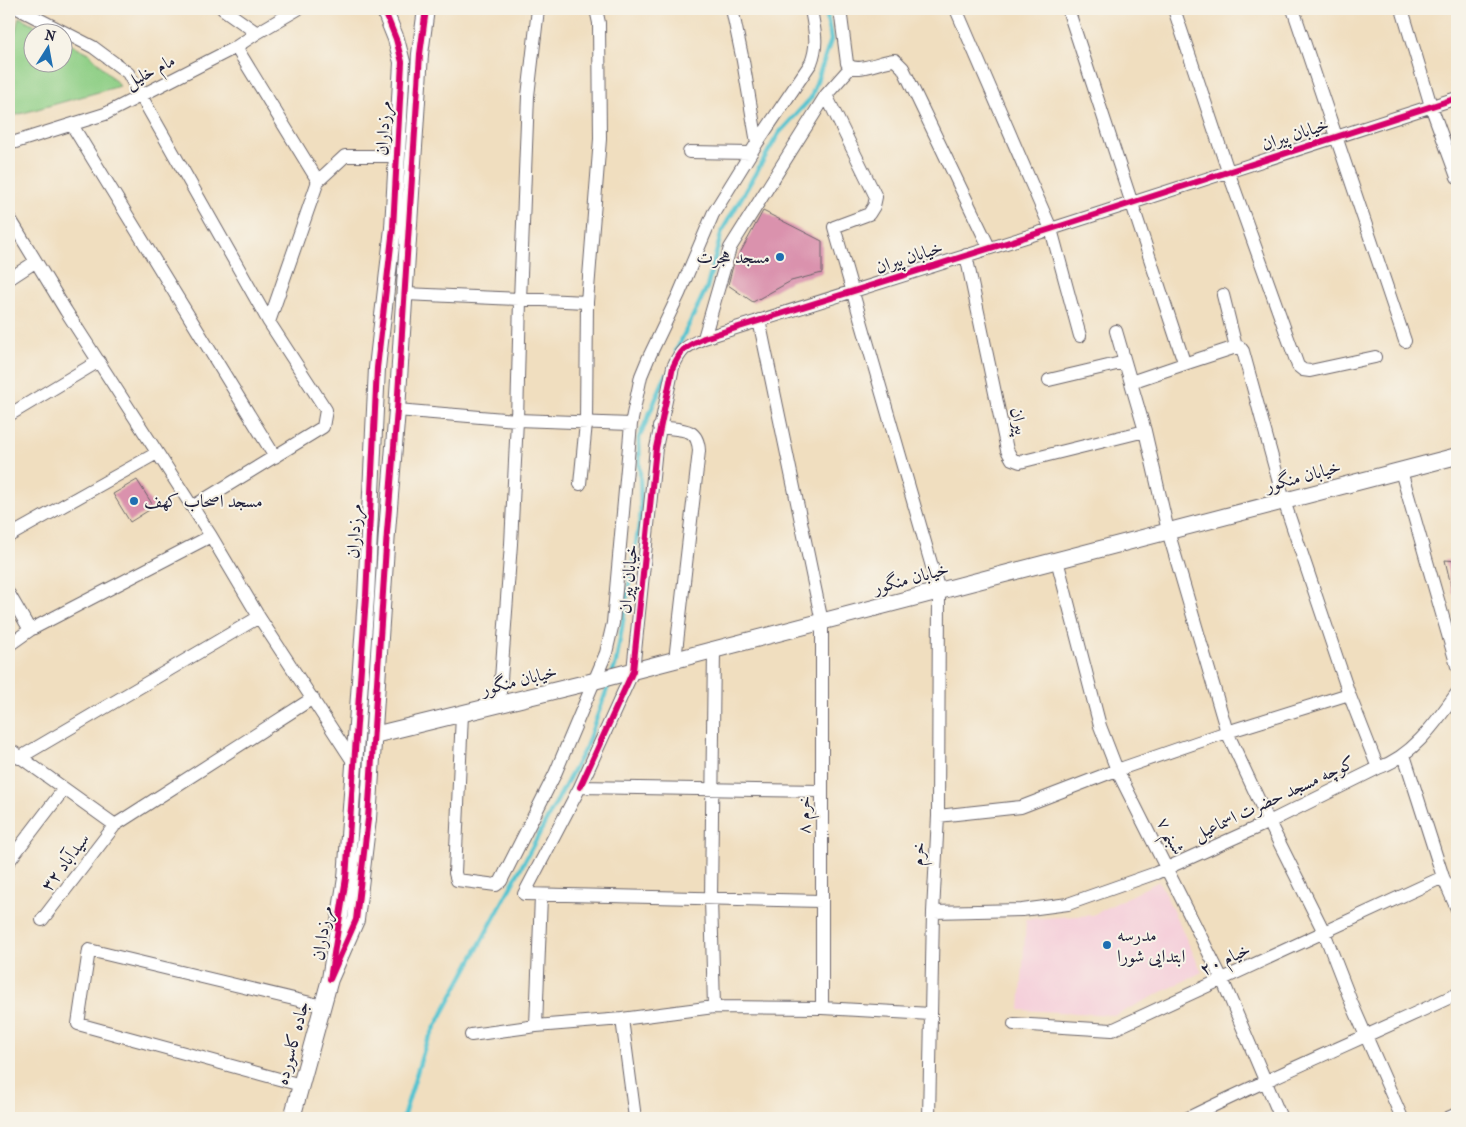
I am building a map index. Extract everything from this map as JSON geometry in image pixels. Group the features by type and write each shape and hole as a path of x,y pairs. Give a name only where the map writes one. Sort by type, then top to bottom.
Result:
{"street":[{"path":"19,9 92,47 128,73 269,322 326,410 323,427 192,507"},
{"path":"223,9 257,33"},
{"name":"مام خلیل","path":"9,144 105,114 236,47 298,9"},
{"name":"مرزداران","path":"330,979 346,878 366,597 377,368 393,228 402,62 396,39 384,9"},
{"name":"مرزداران","path":"330,979 356,920 368,819 420,54 426,9"},
{"path":"499,706 511,544 517,420 528,96 538,9"},
{"path":"580,484 586,423 587,302 600,139 599,23 596,9"},
{"path":"732,9 743,61 754,148"},
{"path":"462,714 455,873 457,880 463,882 496,885 501,880 555,774 606,653 613,623 634,402 648,358 679,294 713,214 754,148 811,63 817,43 811,9"},
{"path":"840,9 847,63 850,68 855,70 889,60 895,60 903,68 989,247"},
{"path":"956,9 1051,229 1080,336"},
{"path":"1068,9 1130,202 1184,362 1187,363"},
{"path":"1174,9 1228,171 1298,366 1310,371 1375,357"},
{"path":"1293,9 1405,341"},
{"path":"1402,9 1431,106 1457,177"},
{"path":"236,47 318,181"},
{"path":"704,338 730,248 826,96 850,68"},
{"name":"خرم","path":"826,96 876,197 874,206 869,214 834,227 939,591 938,816 933,912 930,1118"},
{"name":"خیابان پیران","path":"541,896 524,894 580,787 633,671 659,427 673,367 678,355 684,348 704,338 759,320 853,292 1457,98"},
{"path":"72,125 275,457"},
{"path":"689,152 754,148"},
{"path":"269,322 318,181 345,156 396,156"},
{"path":"9,217 35,262 211,536 259,617 354,763"},
{"name":"پیران","path":"966,255 1007,450 1012,458 1020,462 1145,431"},
{"path":"9,279 35,262"},
{"path":"405,294 587,302"},
{"path":"1223,295 1236,347"},
{"name":"خرم ۸","path":"759,320 822,622 822,1008"},
{"path":"1116,330 1145,431 1168,531 1227,732 1324,932 1402,1118"},
{"path":"1131,382 1236,347 1240,347 1243,350 1284,501 1349,694 1378,768"},
{"path":"9,415 99,361"},
{"path":"1049,380 1125,362"},
{"path":"397,410 517,420 631,424"},
{"path":"659,427 685,430 693,433 698,440 699,451 675,660"},
{"path":"9,536 157,453"},
{"name":"خیابان منگور","path":"374,735 499,706 1457,456"},
{"path":"1401,471 1457,666"},
{"path":"9,645 30,630 211,536"},
{"name":"شبنم ۷","path":"1057,560 1100,726 1117,770 1222,979 1281,1118"},
{"path":"9,594 30,630"},
{"path":"19,758 259,617"},
{"path":"714,650 711,899 714,1007"},
{"name":"کوچه مسجد حضرت اسماعیل","path":"933,912 1022,910 1068,904 1156,873 1269,822 1378,768 1391,764 1404,755 1433,725 1457,693"},
{"path":"938,816 1021,807 1117,770 1227,732 1349,694"},
{"name":"سیدآباد ۳۲","path":"42,920 115,825 313,698"},
{"path":"9,749 115,825"},
{"path":"1404,755 1443,878 1457,909"},
{"path":"580,787 821,791"},
{"path":"9,861 64,789"},
{"name":"خیام ۲۰","path":"1014,1024 1112,1030 1443,878"},
{"path":"536,1026 541,896 821,901"},
{"path":"301,1085 78,1024 89,950 323,1006"},
{"name":"جاده کاسورده","path":"292,1118 330,979"},
{"path":"1188,1118 1265,1080 1457,994"},
{"path":"471,1035 536,1026 622,1019 714,1007 822,1008 931,1014"},
{"path":"622,1019 635,1118"},
{"path":"1448,1118 1457,1114"}],"shaded area":[{"name":"مدرسه ابتدایی شورا","path":"1159,881 1202,972 1116,1015 1020,1010 1026,919 1093,915"}],"green space":[{"path":"19,17 29,22 22,22 22,72 72,72 72,44 89,53 120,86 9,117 9,58"}],"building":[{"name":"مسجد هجرت","path":"763,211 822,241 822,273 791,281 753,302 728,285 733,266"},
{"name":"مسجد اصحاب کهف","path":"137,480 154,507 130,522 113,494"},
{"path":"1445,560 1457,561 1457,594 1453,594"}],"waterway":[{"path":"676,351 707,287 722,231 779,133 811,98 831,40 826,9"},
{"path":"613,671 616,663 641,513 639,438 666,375"},
{"path":"403,1118 425,1046 586,747 610,681"}],"cycle path":[{"path":"384,9 396,39 402,62 393,228 377,368 366,597 346,878 330,979 356,920 368,819 420,54 426,9"},
{"path":"580,787 633,671 656,448 673,367 685,348 704,338 1051,229 1457,98"}],"place":[{"name":"مسجد هجرت","path":"780,257"},
{"name":"مسجد اصحاب کهف","path":"134,501"},
{"name":"مدرسه ابتدایی شورا","path":"1107,945"}]}
